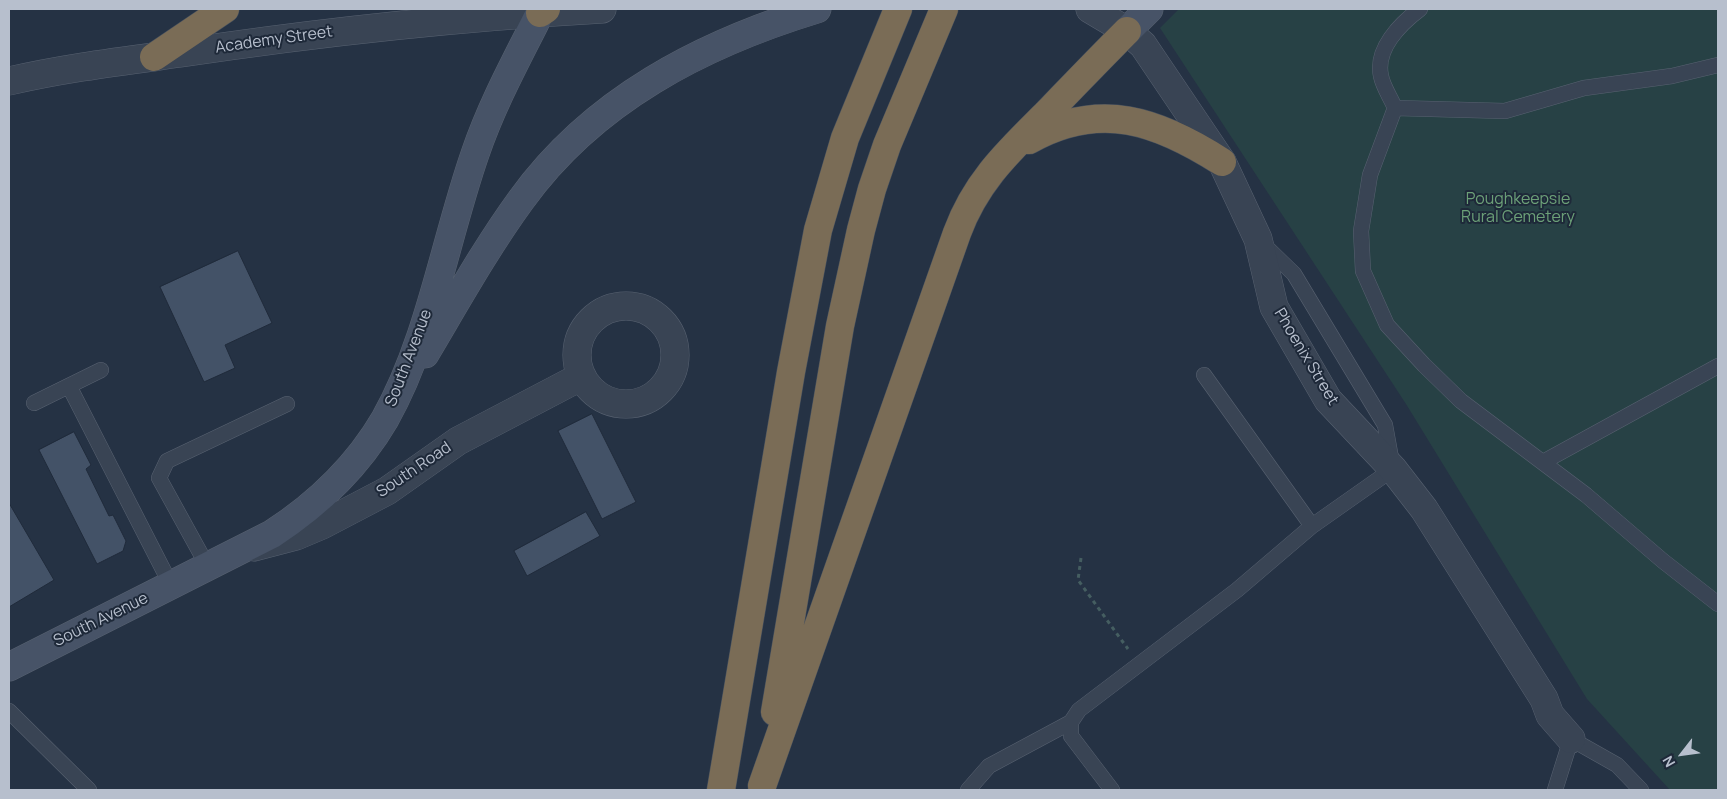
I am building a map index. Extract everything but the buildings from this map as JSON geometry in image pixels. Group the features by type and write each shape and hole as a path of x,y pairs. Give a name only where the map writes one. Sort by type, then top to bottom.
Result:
{"highway":[{"path":"154,57 225,9"},
{"path":"720,790 808,278 830,185 867,81 898,9"},
{"path":"762,788 849,280 872,189 913,80 944,9"},
{"path":"762,788 964,216 980,184 1127,31"},
{"path":"1007,154 1037,135 1066,123 1084,119 1119,118 1167,131 1222,162"}],"street":[{"path":"542,10 602,9"},
{"path":"385,419 521,199 560,154 625,97 673,67 748,32 817,9"},
{"path":"1090,9 1127,31 1149,9"},
{"name":"Academy Street","path":"9,80 154,57 362,28 542,10"},
{"name":"South Avenue","path":"9,666 272,534 296,518 327,492 368,445 385,419 401,387 415,350 475,153 504,84 542,10"},
{"name":"Phoenix Street","path":"1127,31 1152,57 1222,162 1258,239 1274,307 1328,400 1393,469 1430,518 1544,699 1550,715 1572,739"},
{"name":"South Road","path":"240,550 296,536 322,525 386,491 458,440 582,376"}],"lane":[{"path":"1420,9 1408,18 1383,47 1380,75 1395,108 1370,175 1361,231 1363,272 1387,325 1424,366 1461,401 1543,462 1718,604"},
{"path":"1395,108 1505,111 1584,88 1672,76 1718,65"},
{"path":"968,790 989,766 1071,722 1079,710 1094,696 1237,590 1312,526 1393,469 1385,425 1294,274 1258,239"},
{"path":"1543,462 1718,366"},
{"path":"34,404 101,370"},
{"path":"1204,375 1312,526"},
{"path":"69,386 172,585"},
{"path":"208,567 159,478 161,469 168,462 287,404"},
{"path":"9,711 88,790"},
{"path":"1071,722 1071,736 1075,743 1112,790"},
{"path":"1555,790 1572,739 1617,765 1641,790"}],"path":[{"path":"1081,558 1078,580 1139,664"}],"green space":[{"name":"Poughkeepsie Rural Cemetery","path":"1179,9 1718,9 1718,790 1670,790 1587,699 1406,404 1160,28"}]}
